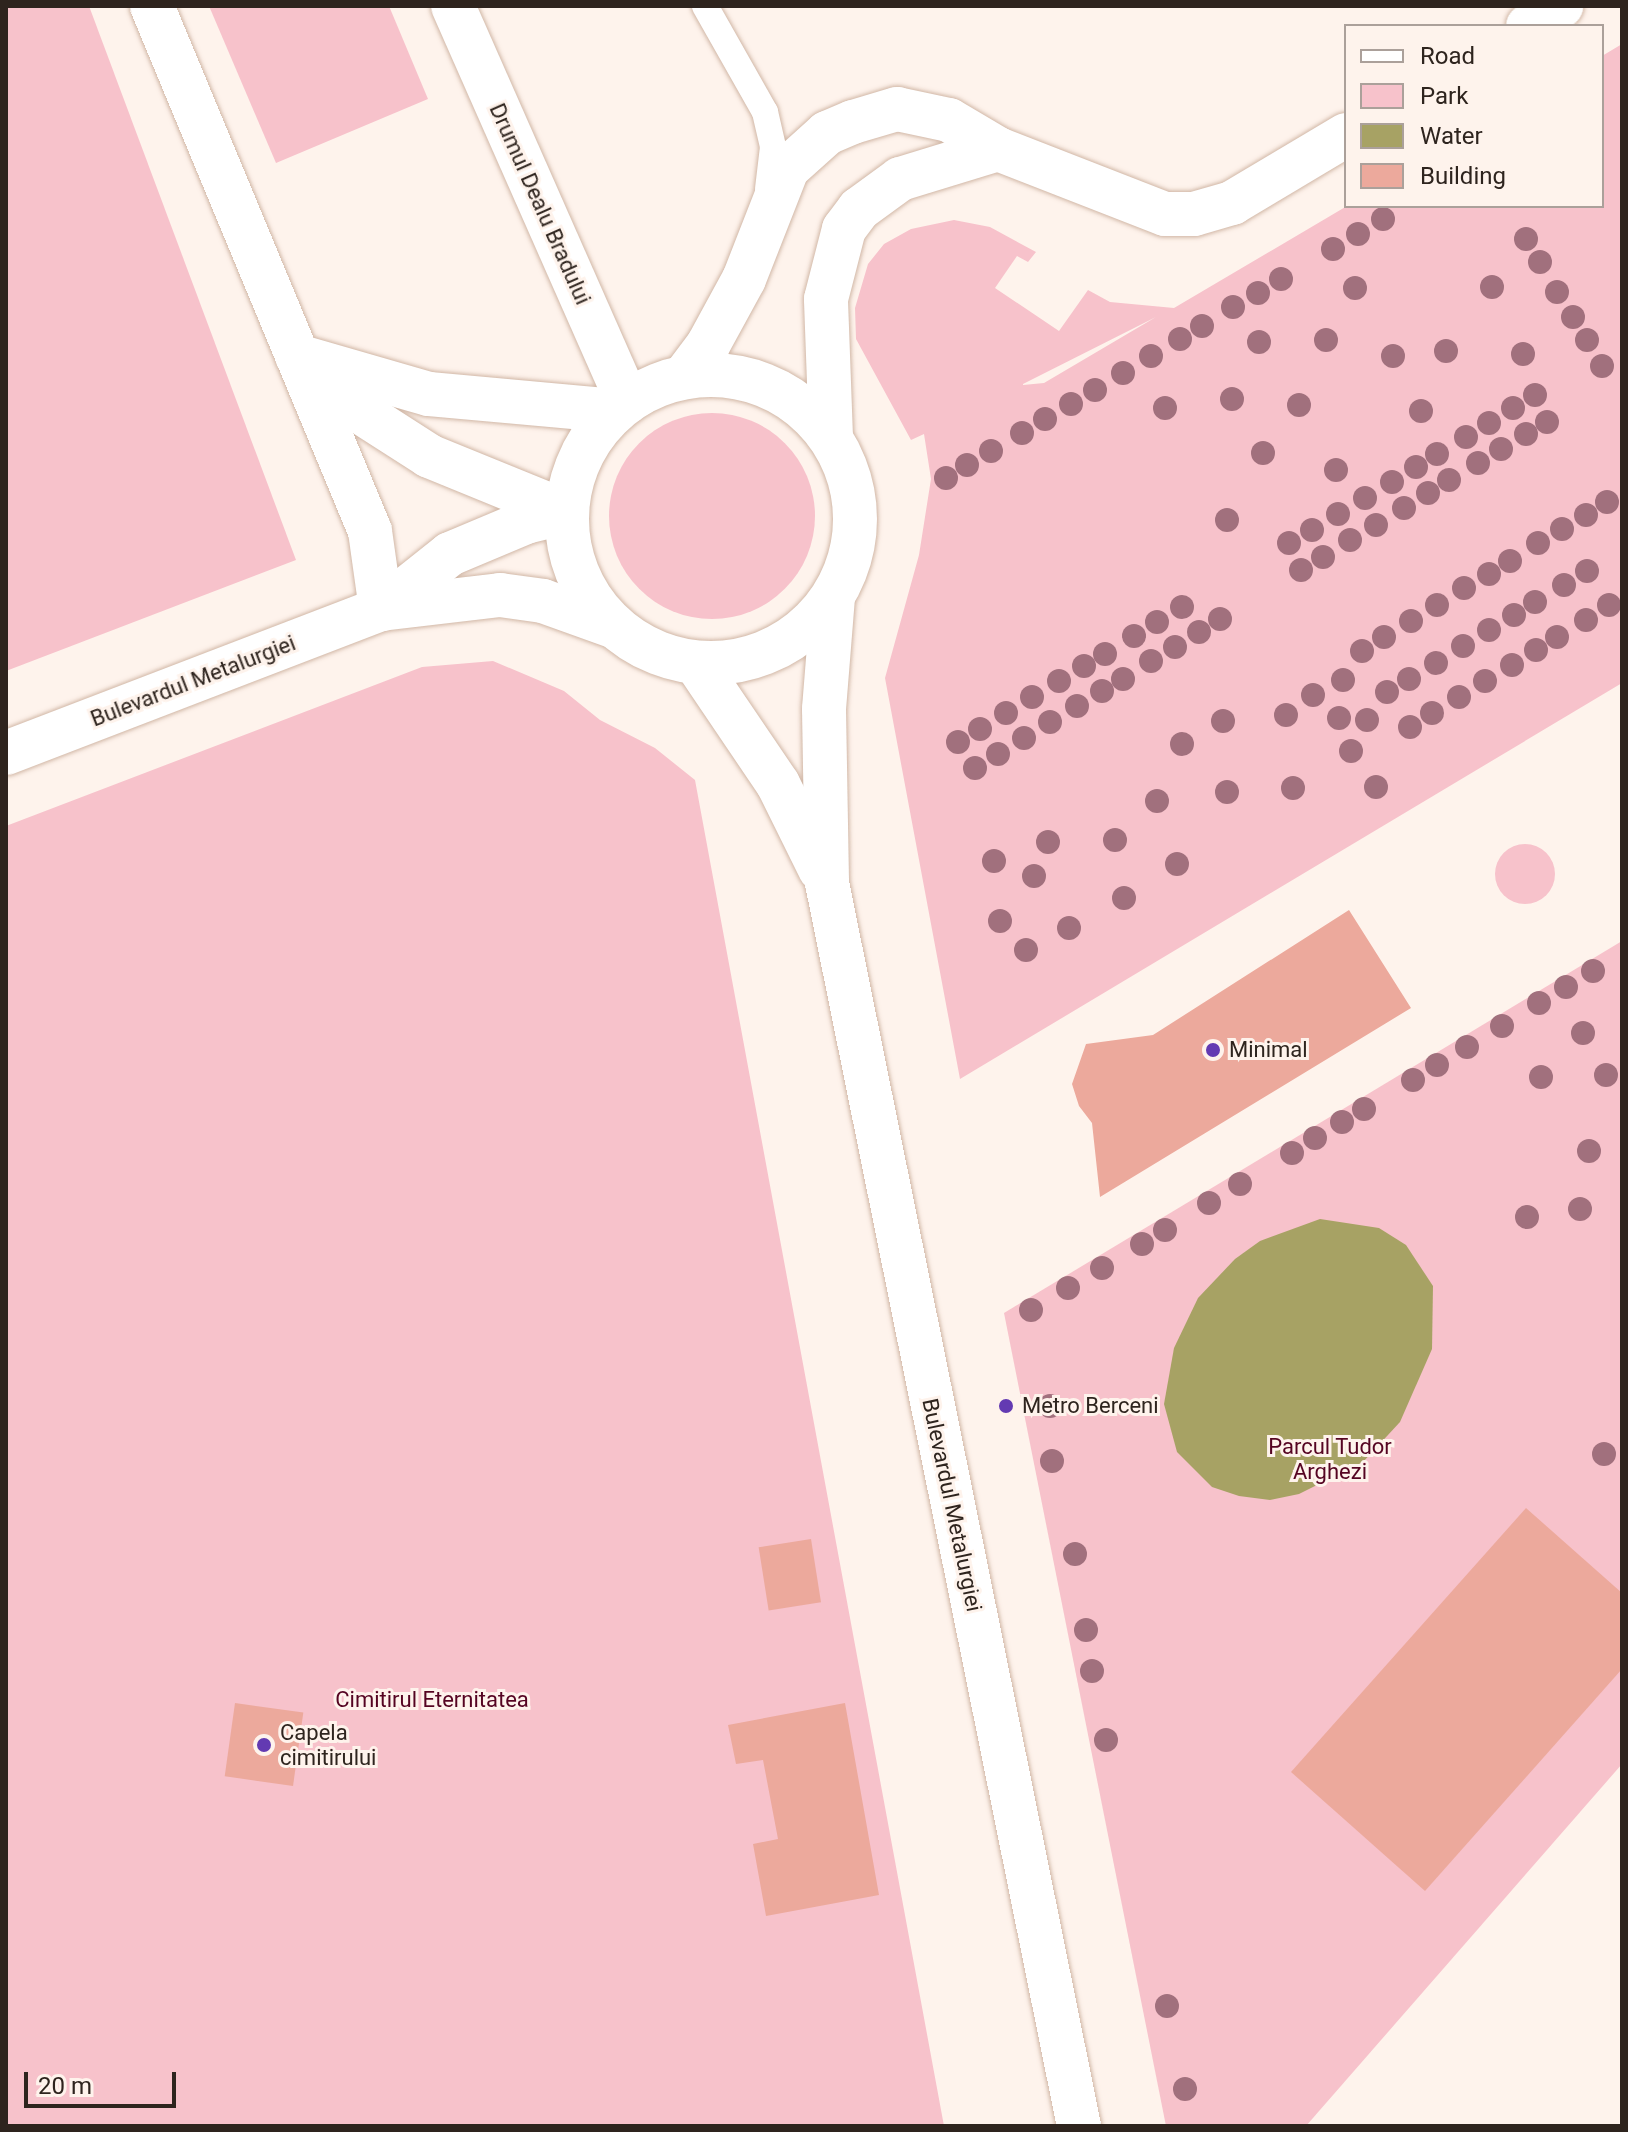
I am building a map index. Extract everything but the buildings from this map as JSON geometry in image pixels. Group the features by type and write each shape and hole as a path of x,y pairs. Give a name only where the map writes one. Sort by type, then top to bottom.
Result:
{"main road":[{"path":"152,6 370,531 381,609"},
{"name":"Drumul Dealu Bradului","path":"453,6 621,406"},
{"path":"1531,24 1561,6"},
{"path":"684,377 708,345 744,279 764,216 787,169 827,133 876,113 897,109 949,120 998,149 1147,210 1194,214 1232,203 1344,136"},
{"path":"831,437 802,406 767,385 726,375 684,377 621,406 592,435 577,464 566,512 577,574 613,626 638,644 696,663 736,662 774,649 807,627 833,597 855,533 852,489 831,437 826,299 844,229 859,209 900,179 998,149"},
{"path":"297,356 429,394 621,406"},
{"path":"297,356 359,411 429,456 566,512"},
{"name":"Bulevardul Metalurgiei","path":"381,609 450,554 526,522 566,512"},
{"name":"Bulevardul Metalurgiei","path":"6,753 381,609 500,595 565,607 613,626"},
{"name":"Bulevardul Metalurgiei","path":"833,597 824,709 827,883 1079,2126"},
{"name":"Bulevardul Metalurgiei","path":"696,663 778,784 827,883"}],"lane":[{"path":"705,6 765,112 773,147 764,216"}],"green space":[{"path":"6,6 89,6 296,560 6,671"},
{"path":"209,6 389,6 428,99 276,163"},
{"path":"1622,44 1622,683 960,1079 885,678 919,555 931,479 924,434 911,440 856,339 855,308 868,264 884,244 911,229 954,220 990,227 1036,252 1028,262 1017,256 995,288 1059,331 1088,290 1110,302 1174,308 1344,208 1604,208 1604,55","holes":["1156,317 1044,383 1023,384"]},
{"path":"712,413 751,421 785,443 807,477 815,516 807,555 785,589 751,611 712,619 673,611 639,589 617,555 609,516 617,477 639,443 673,421"},
{"name":"Cimitirul Eternitatea","path":"493,661 564,691 600,720 655,748 695,780 944,2126 6,2126 6,826 422,667"},
{"path":"1525,844 1546,853 1555,874 1546,895 1525,904 1504,895 1495,874 1504,853"},
{"name":"Parcul Tudor Arghezi","path":"1622,941 1622,1764 1306,2126 1166,2126 1004,1313"}],"water":[{"path":"1320,1219 1379,1228 1406,1245 1433,1286 1432,1349 1400,1422 1363,1462 1299,1494 1270,1500 1239,1496 1212,1487 1177,1452 1164,1404 1174,1348 1198,1298 1235,1259 1260,1241"}],"place":[{"name":"Minimal","path":"1213,1050"},
{"name":"Metro Berceni","path":"1006,1406"},
{"name":"Capela cimitirului","path":"264,1745"}]}
